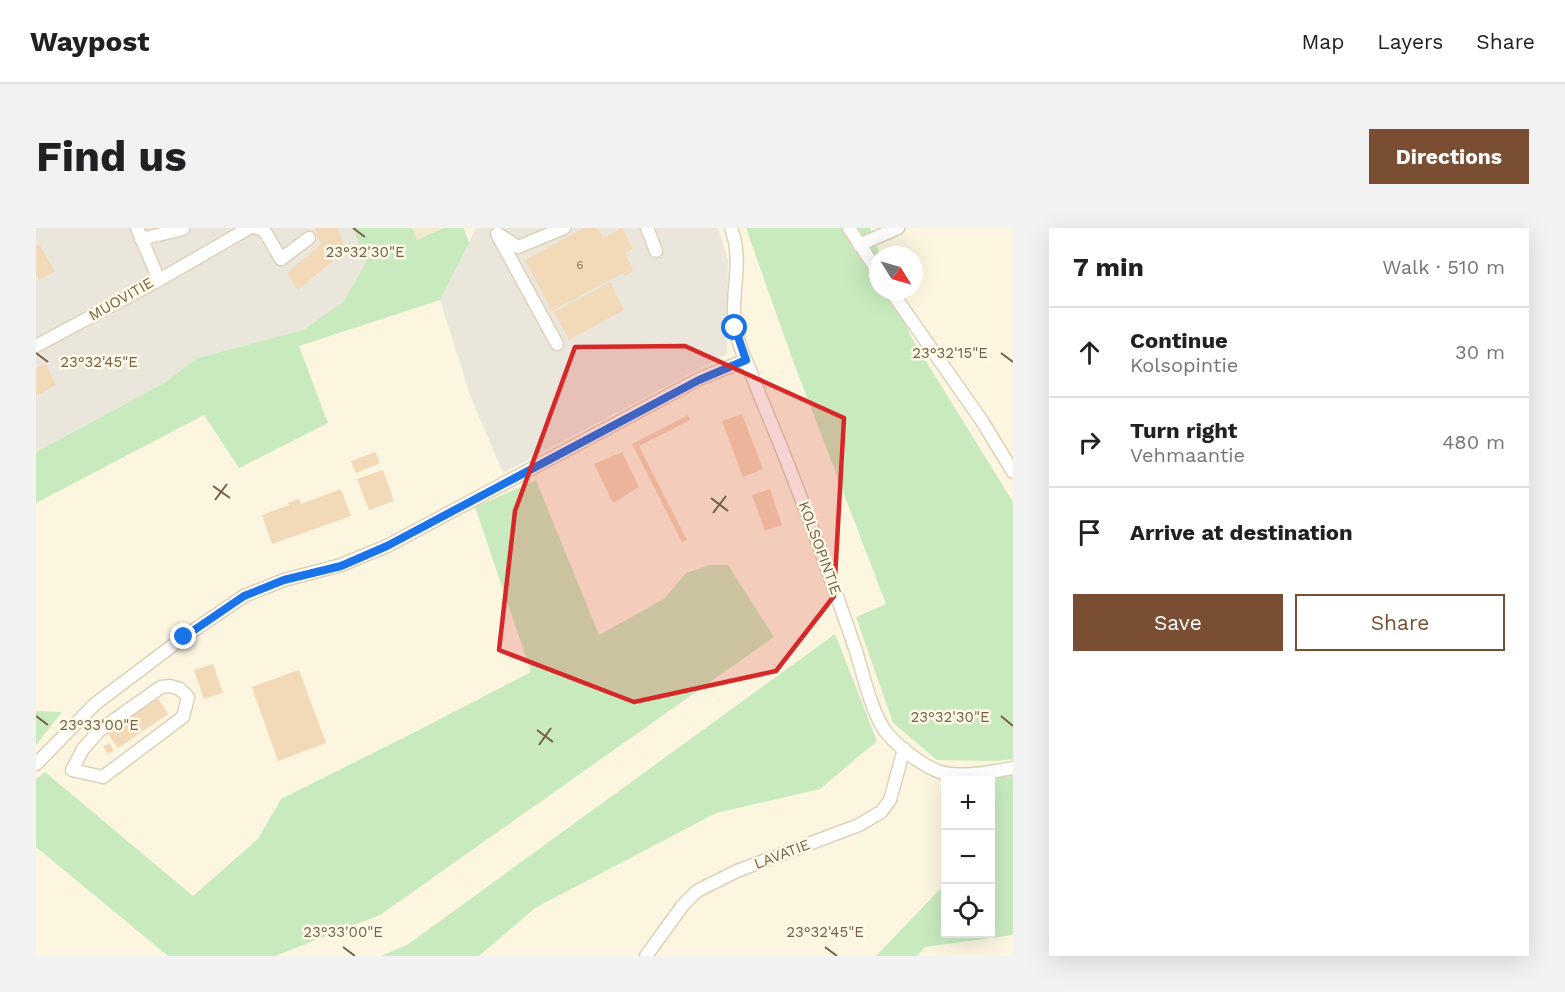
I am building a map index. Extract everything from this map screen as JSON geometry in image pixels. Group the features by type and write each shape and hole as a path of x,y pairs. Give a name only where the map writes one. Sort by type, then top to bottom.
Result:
{"street":[{"path":"159,280 238,232 249,228"},
{"path":"257,228 264,230 281,259 309,238"},
{"path":"496,231 518,247 564,228"},
{"path":"647,228 657,251"},
{"name":"KOLSOPINTIE","path":"731,228 736,242 735,328 837,595 875,710 886,731 925,765 947,774 978,774 1013,768"},
{"path":"849,228 869,259"},
{"path":"859,245 898,228"},
{"path":"139,233 183,229"},
{"path":"496,231 557,344"},
{"name":"MUOVITIE","path":"36,346 159,280 139,233"},
{"path":"897,300 981,421 1013,472"},
{"path":"36,764 95,704 184,637 244,596 284,580 341,566 387,546 699,380 746,360"},
{"path":"170,686 180,689 188,698 183,717 103,777 72,770 83,749 100,730 161,687 170,686"},
{"name":"LAVATIE","path":"646,956 683,905 697,891 736,871 859,825 880,812 890,800 904,749"}],"highlighted area":[{"path":"685,346 844,418 834,596 776,671 634,702 499,650 515,511 575,347"}],"shaded area":[{"path":"36,228 354,228 366,262 344,301 303,330 197,358 164,383 36,452"},
{"path":"412,228 443,228 416,240"},
{"path":"476,228 718,228 728,259 727,354 503,473 470,395 440,300"}],"green space":[{"path":"353,228 412,228 417,240 443,228 464,228 469,243 440,300 299,346 328,423 239,468 204,415 36,503 36,452 164,383 197,358 303,330 344,301 366,262"},
{"path":"746,228 870,228 877,246 869,246 869,300 897,300 911,337 1013,502 1013,759 937,760 893,723 856,617 886,604 793,361"},
{"path":"536,480 599,635 664,599 686,573 710,565 728,565 774,637 380,915 275,956 168,956 36,847 36,779 45,772 193,896 258,839 281,799 531,672 475,507"},
{"path":"835,634 877,741 820,789 716,813 535,908 479,956 381,956 407,945"},
{"path":"36,711 62,712 36,745"},
{"path":"1013,776 1013,935 995,937 995,830 995,778"},
{"path":"941,888 941,938 991,938 925,947 917,956 876,956"}],"building":[{"path":"315,228 337,228 346,250 298,290 287,273 321,244"},
{"path":"584,228 598,228 603,238 622,228 633,249 625,253 634,271 625,276 623,273 552,311 525,260"},
{"path":"39,244 55,272 39,280 36,275 36,246"},
{"path":"610,282 624,310 569,340 554,312"},
{"path":"45,363 56,385 36,396 36,368"},
{"path":"742,414 763,469 743,477 722,421"},
{"path":"688,415 690,420 639,446 687,540 682,542 632,444"},
{"path":"375,452 380,463 356,473 351,461"},
{"path":"622,452 639,487 613,503 594,464"},
{"path":"383,470 394,501 369,510 357,479"},
{"path":"341,489 351,516 272,544 262,515 299,499 301,504"},
{"path":"770,489 782,525 765,531 752,495"},
{"path":"213,664 223,693 204,699 194,670"},
{"path":"299,670 326,743 278,761 252,687"},
{"path":"156,695 168,714 118,748 105,730"},
{"path":"109,743 114,750 108,754 103,747"}],"route":[{"path":"184,637 244,596 284,580 341,566 387,546 699,380 746,360 735,328"}]}
